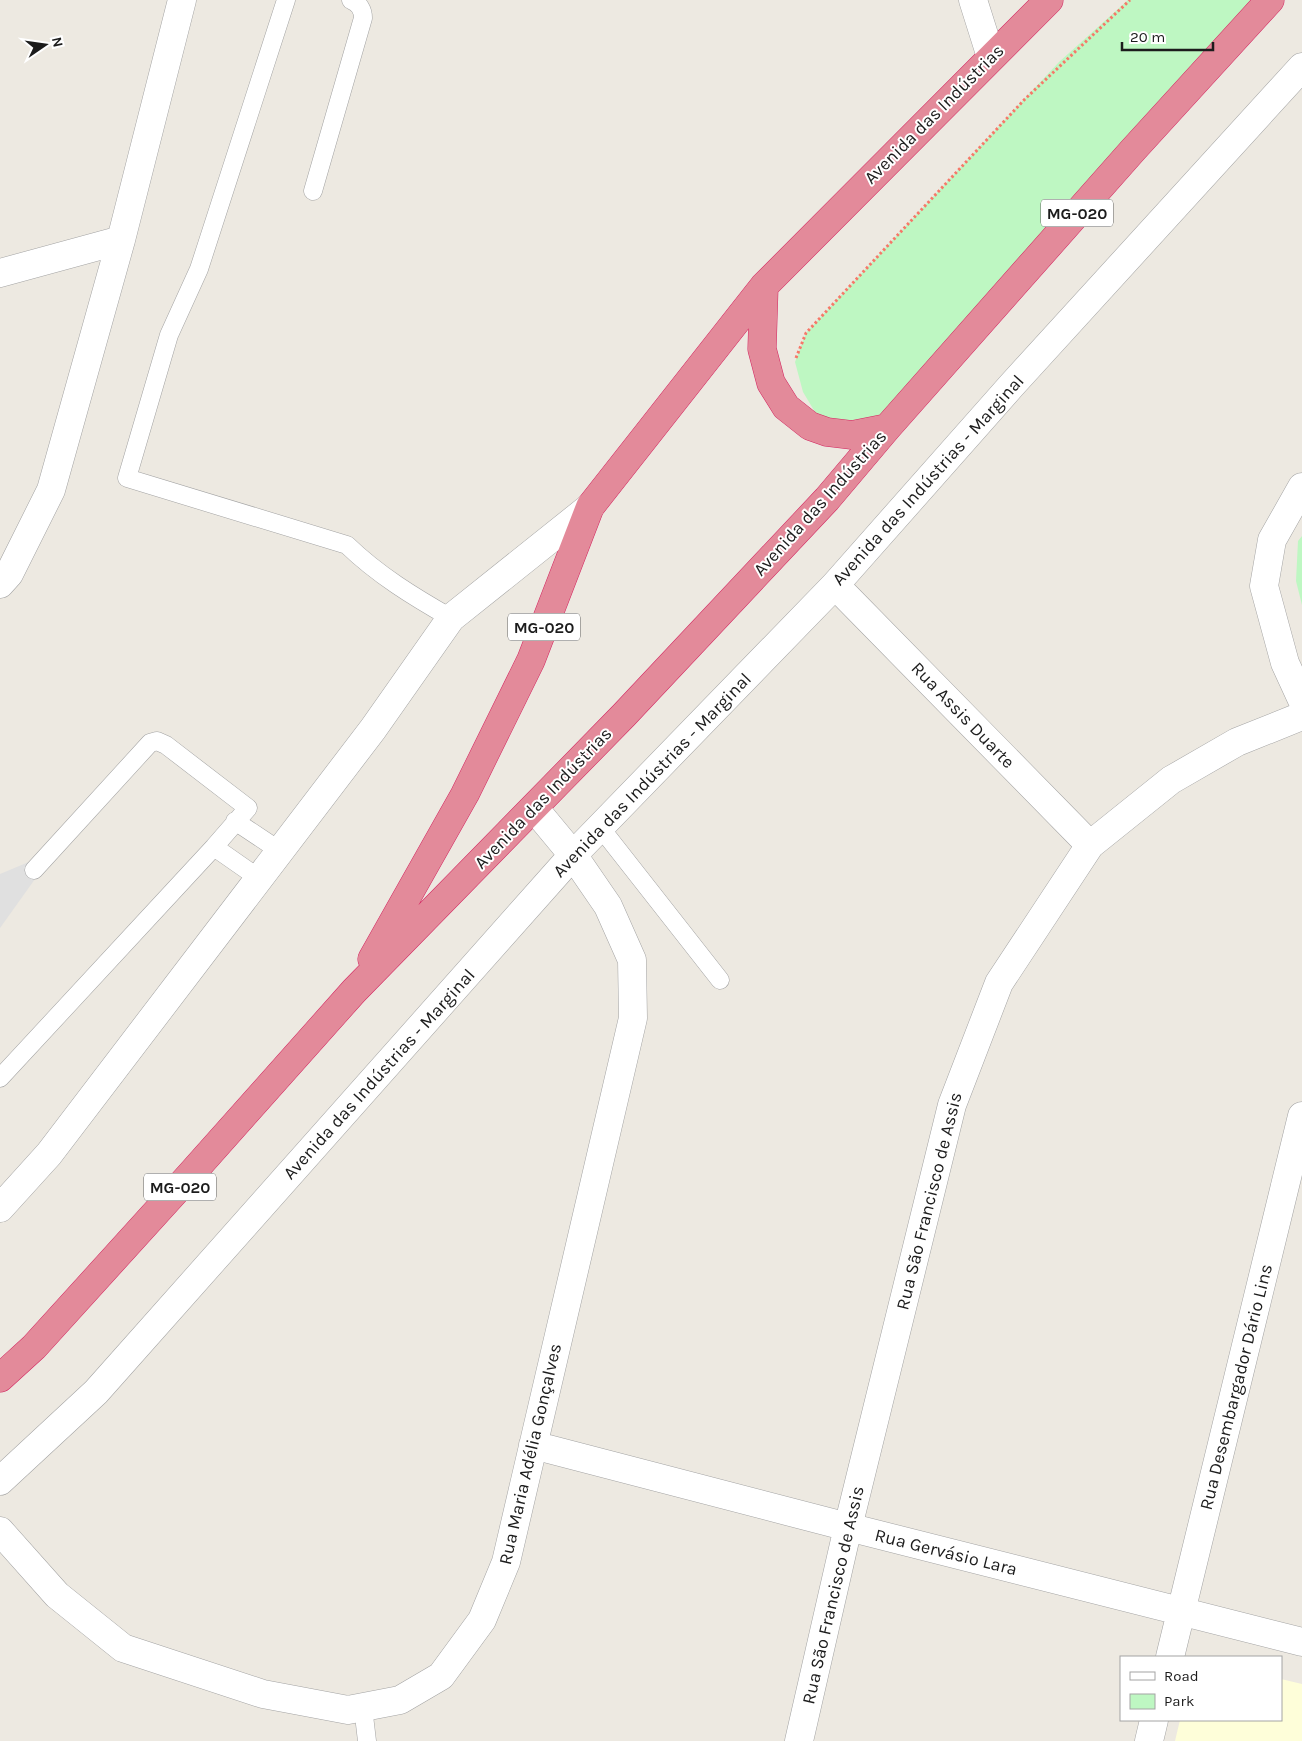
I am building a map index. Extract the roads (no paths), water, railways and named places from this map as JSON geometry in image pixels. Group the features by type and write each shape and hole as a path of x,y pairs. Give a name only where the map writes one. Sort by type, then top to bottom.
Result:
{"highway":[{"name":"Avenida das Indústrias","path":"354,991 465,794 531,660 590,507 764,286 990,57 1049,0"},
{"name":"Avenida das Indústrias","path":"0,1378 34,1347 354,991 624,715 827,499 887,428 1133,150 1270,0"},
{"path":"764,286 762,348 771,383 786,407 810,426 826,432 852,435 887,428"}],"street":[{"path":"0,584 9,574 51,490 121,240 182,0"},
{"path":"972,0 990,57"},
{"name":"Avenida das Indústrias - Marginal","path":"0,1481 96,1392 574,855 835,585 1018,378 1302,67"},
{"path":"0,272 121,240"},
{"path":"1302,487 1272,540 1264,586 1285,663 1302,700"},
{"path":"0,1208 49,1154 260,879 373,729 452,618 590,507"},
{"name":"Rua Assis Duarte","path":"835,585 1090,844"},
{"name":"Rua São Francisco de Assis","path":"799,1741 848,1527 952,1105 999,983 1090,844 1171,780 1237,742 1302,716"},
{"name":"Rua Maria Adélia Gonçalves","path":"0,1530 56,1594 123,1648 263,1694 348,1710 400,1700 441,1676 482,1620 506,1562 633,1018 632,960 608,906 574,855 534,808"},
{"name":"Rua Desembargador Dário Lins","path":"1170,1656 1302,1116"},
{"name":"Rua Gervásio Lara","path":"533,1445 1302,1642"},
{"path":"1149,1741 1154,1721"}],"lane":[{"path":"286,0 199,268 169,334 127,478 347,545 361,559 405,592 452,618"},
{"path":"313,191 363,18 363,13 358,4 351,0"},
{"path":"0,1078 248,808 166,745 158,741 150,742 34,870"},
{"path":"236,821 280,851"},
{"path":"600,828 720,980"},
{"path":"214,847 260,879"},
{"path":"363,1707 367,1741"}]}
